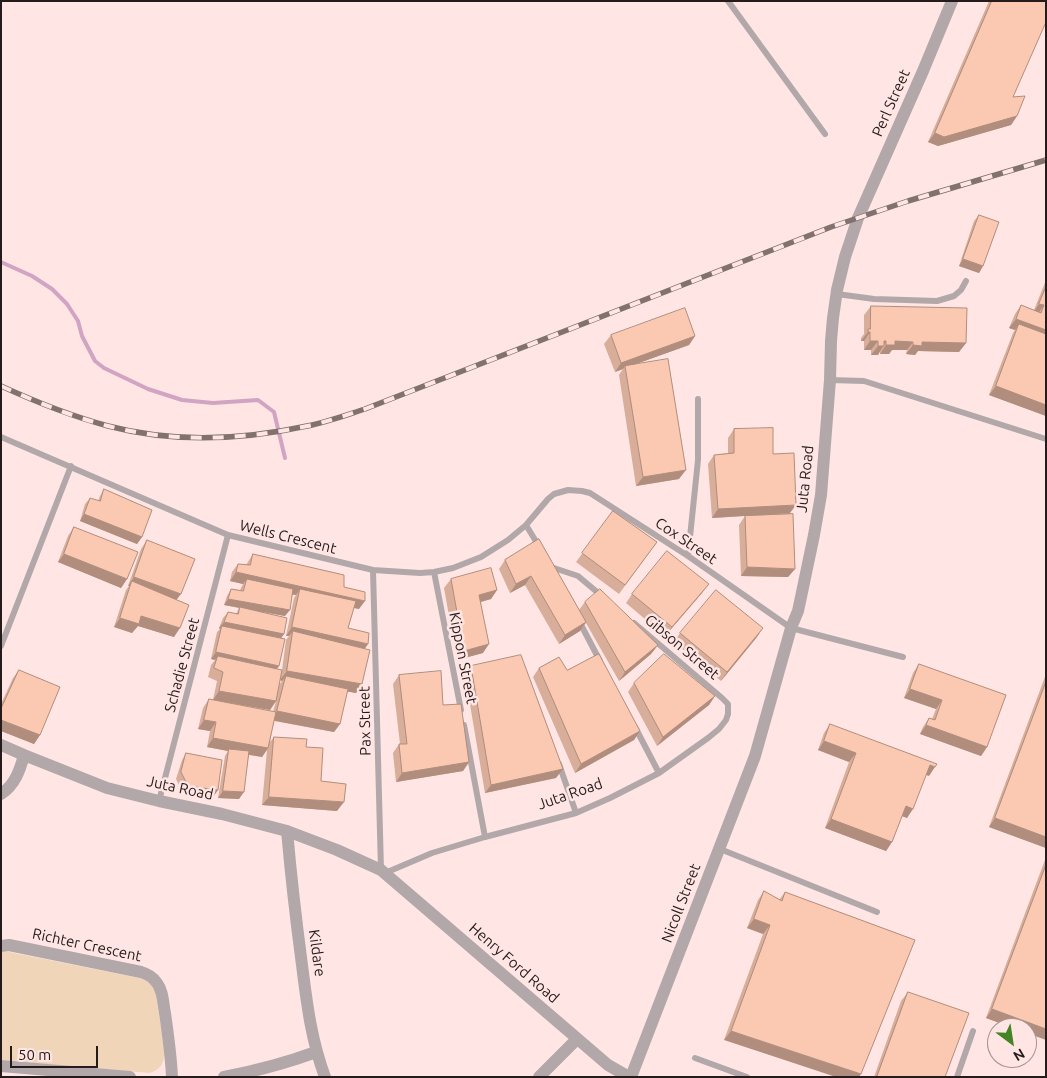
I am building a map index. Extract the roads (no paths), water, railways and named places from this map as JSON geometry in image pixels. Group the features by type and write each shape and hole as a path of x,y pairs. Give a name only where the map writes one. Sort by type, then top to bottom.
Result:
{"street":[{"name":"Perl Street","path":"858,218 923,72 952,1"},
{"name":"Juta Road","path":"760,741 791,628 798,611 814,535 821,495 830,380 831,341 837,294 845,257 858,218"},
{"name":"Nicoll Street","path":"630,1077 745,785 760,741"},
{"name":"Juta Road","path":"1,745 107,788 287,831 337,850 383,872"},
{"path":"1,794 11,786 19,771 24,755"},
{"name":"Kildare","path":"287,831 293,899 310,1026 316,1052 325,1077"},
{"name":"Henry Ford Road","path":"383,872 608,1065 630,1077"},
{"name":"Richter Crescent","path":"1,946 9,945 148,974 158,984 162,994 172,1077"},
{"path":"539,1077 577,1039"},
{"path":"224,1077 256,1071 316,1052"},
{"path":"1,1066 130,1077"}],"lane":[{"path":"728,1 825,134"},
{"path":"837,294 874,299 936,301 954,296 961,290 966,281"},
{"path":"830,380 864,381 1046,439"},
{"path":"688,556 698,460 698,399"},
{"name":"Wells Crescent","path":"1,437 228,535 373,570 434,572 453,568 481,558 526,525 548,499 560,492"},
{"path":"1,646 70,466"},
{"name":"Cox Street","path":"560,492 576,490 590,493 688,556 791,628"},
{"path":"526,525 555,575"},
{"name":"Schadie Street","path":"159,801 228,535"},
{"path":"551,567 578,576 606,599"},
{"name":"Pax Street","path":"373,570 383,872"},
{"name":"Kippon Street","path":"434,572 485,837"},
{"path":"578,618 605,670"},
{"name":"Gibson Street","path":"628,618 722,698"},
{"path":"791,628 903,657"},
{"name":"Juta Road","path":"383,872 432,853 576,813 659,773 719,729 728,714 728,704 722,698"},
{"path":"632,721 659,773"},
{"path":"557,759 576,813"},
{"path":"720,849 877,912"},
{"path":"956,1077 973,1031"},
{"path":"695,1058 747,1077"}],"waterway":[{"path":"1,262 32,276 52,289 67,304 78,321 82,336 95,361 104,368 148,389 182,400 213,403 258,400 274,412 285,458"}],"railway":[{"path":"1,386 27,398 94,422 157,435 208,438 233,437 307,426 365,409 831,227 908,201 1046,160"}]}
